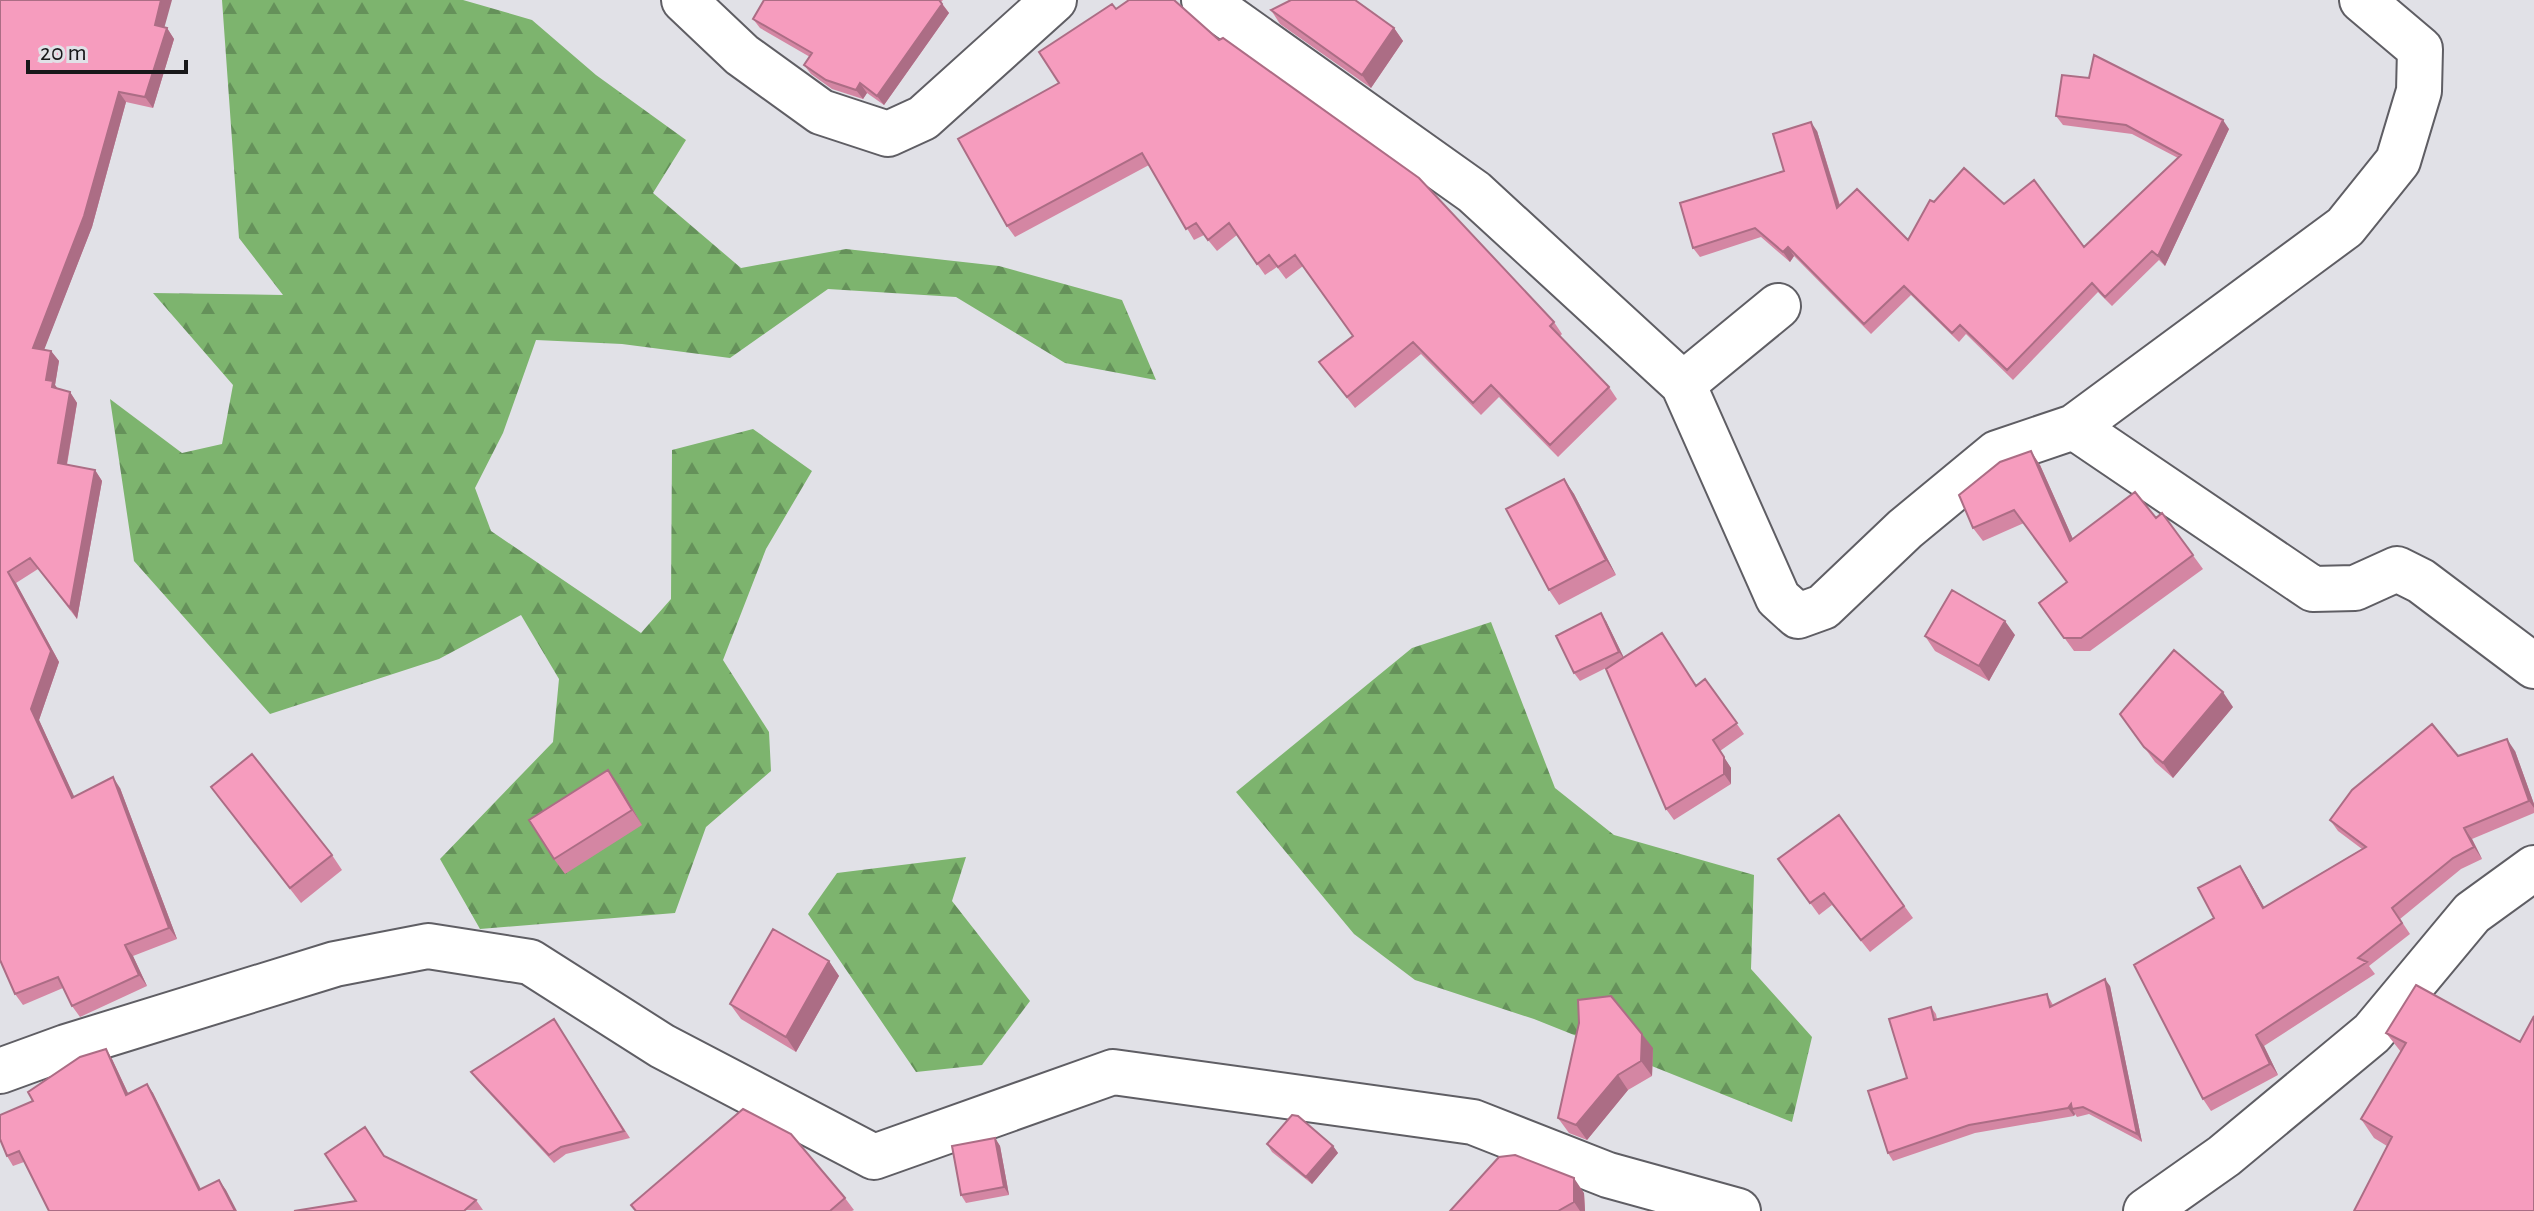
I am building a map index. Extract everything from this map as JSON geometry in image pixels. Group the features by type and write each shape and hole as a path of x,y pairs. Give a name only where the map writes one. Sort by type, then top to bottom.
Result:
{"street":[{"path":"684,0 742,55 821,112 888,134 923,118 1054,0"},
{"path":"1204,0 1474,192 1683,384 1778,598 1798,616 1823,607 1905,529 1997,453 2074,427 2345,227 2398,161 2419,91 2420,49 2362,0"},
{"path":"1683,384 1778,306"},
{"path":"2074,427 2177,501 2313,589 2355,588 2397,569 2421,581 2534,666"},
{"path":"2146,1211 2224,1156 2372,1033 2472,913 2534,868"},
{"path":"0,1071 66,1047 335,964 428,946 530,962 662,1046 874,1157 1113,1072 1473,1122 1605,1193 1738,1211"}],"green space":[{"path":"222,0 463,0 532,20 596,75 686,140 653,193 741,268 846,249 999,266 1122,300 1156,380 1065,363 956,297 828,289 730,358 622,344 536,340 503,433 475,488 491,531 641,633 671,599 672,450 753,429 812,471 766,549 723,660 769,732 771,771 706,827 675,913 480,929 440,859 553,742 559,679 521,615 439,659 270,714 134,561 110,399 182,453 222,444 233,385 153,293 283,295 239,238"},
{"path":"1491,622 1555,788 1614,835 1754,875 1751,969 1812,1037 1792,1122 1534,1019 1415,980 1354,934 1236,792 1412,648"},
{"path":"966,857 952,901 1030,1001 982,1065 916,1072 808,914 837,873"}],"building":[{"path":"0,0 161,0 155,25 167,28 145,97 119,92 84,216 33,348 51,351 46,380 53,381 52,387 70,392 58,463 95,470 70,608 30,558 8,572 51,651 31,709 72,798 113,777 169,928 125,945 139,975 72,1006 58,977 15,994 0,960"},
{"path":"764,0 939,0 942,4 877,96 860,83 856,90 826,80 804,65 812,53 753,19"},
{"path":"1129,0 1174,0 1219,40 1223,38 1419,178 1554,322 1550,326 1609,387 1550,445 1491,385 1473,403 1413,342 1347,397 1319,362 1353,336 1295,255 1278,267 1269,255 1257,264 1229,223 1208,240 1196,223 1186,229 1142,153 1007,226 958,139 1059,83 1039,52 1112,4 1116,9"},
{"path":"1291,0 1355,0 1394,28 1362,75 1271,10"},
{"path":"2094,55 2223,120 2158,256 2152,251 2105,297 2092,283 2007,370 1960,325 1952,333 1904,286 1864,324 1788,247 1783,252 1755,228 1693,248 1680,203 1784,171 1773,134 1811,122 1837,208 1857,189 1908,240 1930,200 1934,202 1964,168 2004,204 2034,180 2084,247 2181,155 2126,125 2056,116 2062,75 2089,78"},
{"path":"2031,451 2070,541 2135,492 2156,518 2162,513 2193,555 2081,638 2064,638 2039,603 2067,582 2014,510 1973,528 1959,495 2000,462"},
{"path":"1564,479 1606,560 1549,590 1506,509"},
{"path":"1952,590 2005,621 1979,666 1925,636"},
{"path":"1601,613 1619,652 1574,673 1556,636"},
{"path":"1662,633 1696,686 1705,679 1737,723 1713,740 1724,757 1724,774 1666,809 1606,669"},
{"path":"2174,650 2223,692 2163,763 2144,747 2120,714"},
{"path":"2432,724 2458,756 2507,739 2529,801 2464,828 2474,847 2453,858 2392,908 2402,923 2358,958 2367,962 2256,1035 2270,1064 2203,1099 2134,965 2214,918 2198,888 2240,866 2263,908 2366,847 2330,820 2352,790"},
{"path":"252,754 332,855 290,888 211,787"},
{"path":"608,770 632,810 554,859 529,820"},
{"path":"1839,815 1904,906 1861,940 1824,893 1810,903 1778,859"},
{"path":"773,929 829,961 786,1037 730,1004"},
{"path":"2105,979 2137,1134 2083,1107 2072,1109 2071,1104 2068,1108 1969,1125 1888,1153 1868,1091 1907,1078 1889,1019 1931,1007 1934,1020 2047,994 2050,1007"},
{"path":"2416,985 2520,1042 2534,1016 2534,1211 2354,1211 2392,1137 2361,1119 2406,1043 2386,1033"},
{"path":"1611,996 1642,1034 1641,1061 1618,1075 1576,1125 1558,1118 1579,1023 1578,1000"},
{"path":"554,1019 624,1131 561,1147 549,1155 471,1072"},
{"path":"106,1049 126,1095 147,1084 199,1190 219,1180 235,1211 49,1211 19,1151 7,1156 0,1139 0,1115 33,1101 28,1092 80,1057"},
{"path":"743,1109 791,1134 845,1198 830,1211 636,1211 631,1205"},
{"path":"1292,1115 1298,1116 1333,1146 1306,1177 1267,1144"},
{"path":"365,1127 384,1156 476,1200 464,1211 294,1211 356,1201 325,1154"},
{"path":"995,1138 1004,1187 961,1195 952,1146"},
{"path":"1515,1155 1574,1178 1574,1202 1558,1211 1450,1211 1499,1157"}]}
